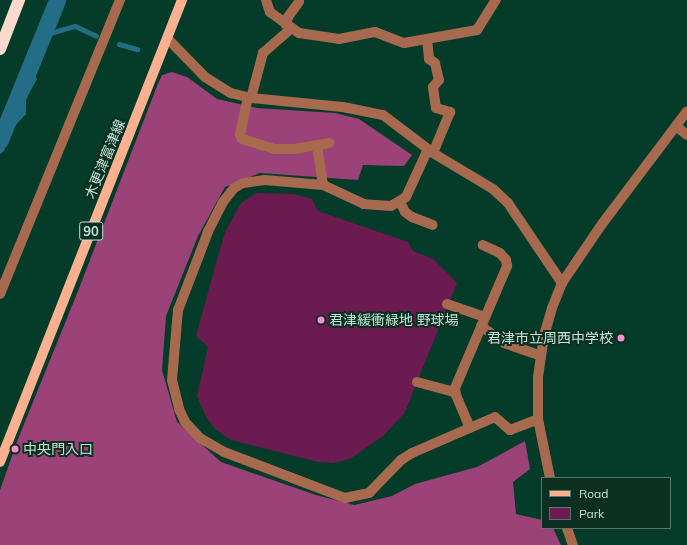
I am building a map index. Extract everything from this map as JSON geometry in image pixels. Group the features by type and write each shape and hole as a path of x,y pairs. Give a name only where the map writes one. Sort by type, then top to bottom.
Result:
{"highway":[{"path":"0,49 19,0"}],"main road":[{"name":"木更津富津線","path":"0,462 168,39 182,0"}],"street":[{"path":"0,294 120,0"},
{"path":"266,0 270,12 299,33 339,39 375,32 398,42 427,39 477,30 496,0"},
{"path":"289,27 288,17 299,2"},
{"path":"289,27 263,53 240,138 275,149 329,143"},
{"path":"168,39 205,77 231,93 250,98 344,107 383,115 431,151 472,174 508,203 562,283"},
{"path":"427,39 429,59 435,63 439,80 433,87 436,108 450,112 406,197 400,202 379,206 364,204 323,185 265,180 243,183 234,188 223,202 208,232 178,310 172,380 185,422 200,438 224,452 345,498 369,494 401,460 495,417 510,430 538,419"},
{"path":"550,477 538,419 541,356 552,308 562,283 602,224 687,111"},
{"path":"676,126 687,135"},
{"path":"317,145 323,185"},
{"path":"400,202 405,212 412,217 433,226"},
{"path":"470,428 455,392 483,321 507,266 506,260 500,253 483,245"},
{"path":"447,304 483,321 504,343 541,356"},
{"path":"417,382 455,392"},
{"path":"567,529 573,545"}],"green space":[{"name":"君津緩衝緑地 野球場","path":"256,193 294,194 312,199 318,211 408,242 413,251 433,259 457,283 404,414 383,436 350,459 333,463 318,462 231,440 215,429 206,417 197,396 208,347 196,336 225,232 241,203"}],"shaded area":[{"path":"172,72 187,77 217,99 257,108 335,113 359,119 412,155 404,166 363,165 358,180 260,173 225,187 198,236 166,316 162,370 177,422 221,462 316,495 354,505 392,496 415,484 477,467 525,441 530,469 513,482 516,514 541,520 541,529 553,529 561,545 0,545 0,490 18,439 78,291 162,75"}],"water":[{"path":"36,50 41,55 33,73 37,79 26,99 26,114 12,129 4,151 0,154 0,140"}],"waterway":[{"path":"0,140 57,0"},
{"path":"43,35 75,26 96,36"},
{"path":"119,44 137,49"}],"place":[{"name":"君津緩衝緑地 野球場","path":"321,320"},
{"name":"君津市立周西中学校","path":"621,338"},
{"name":"中央門入口","path":"15,449"}]}
